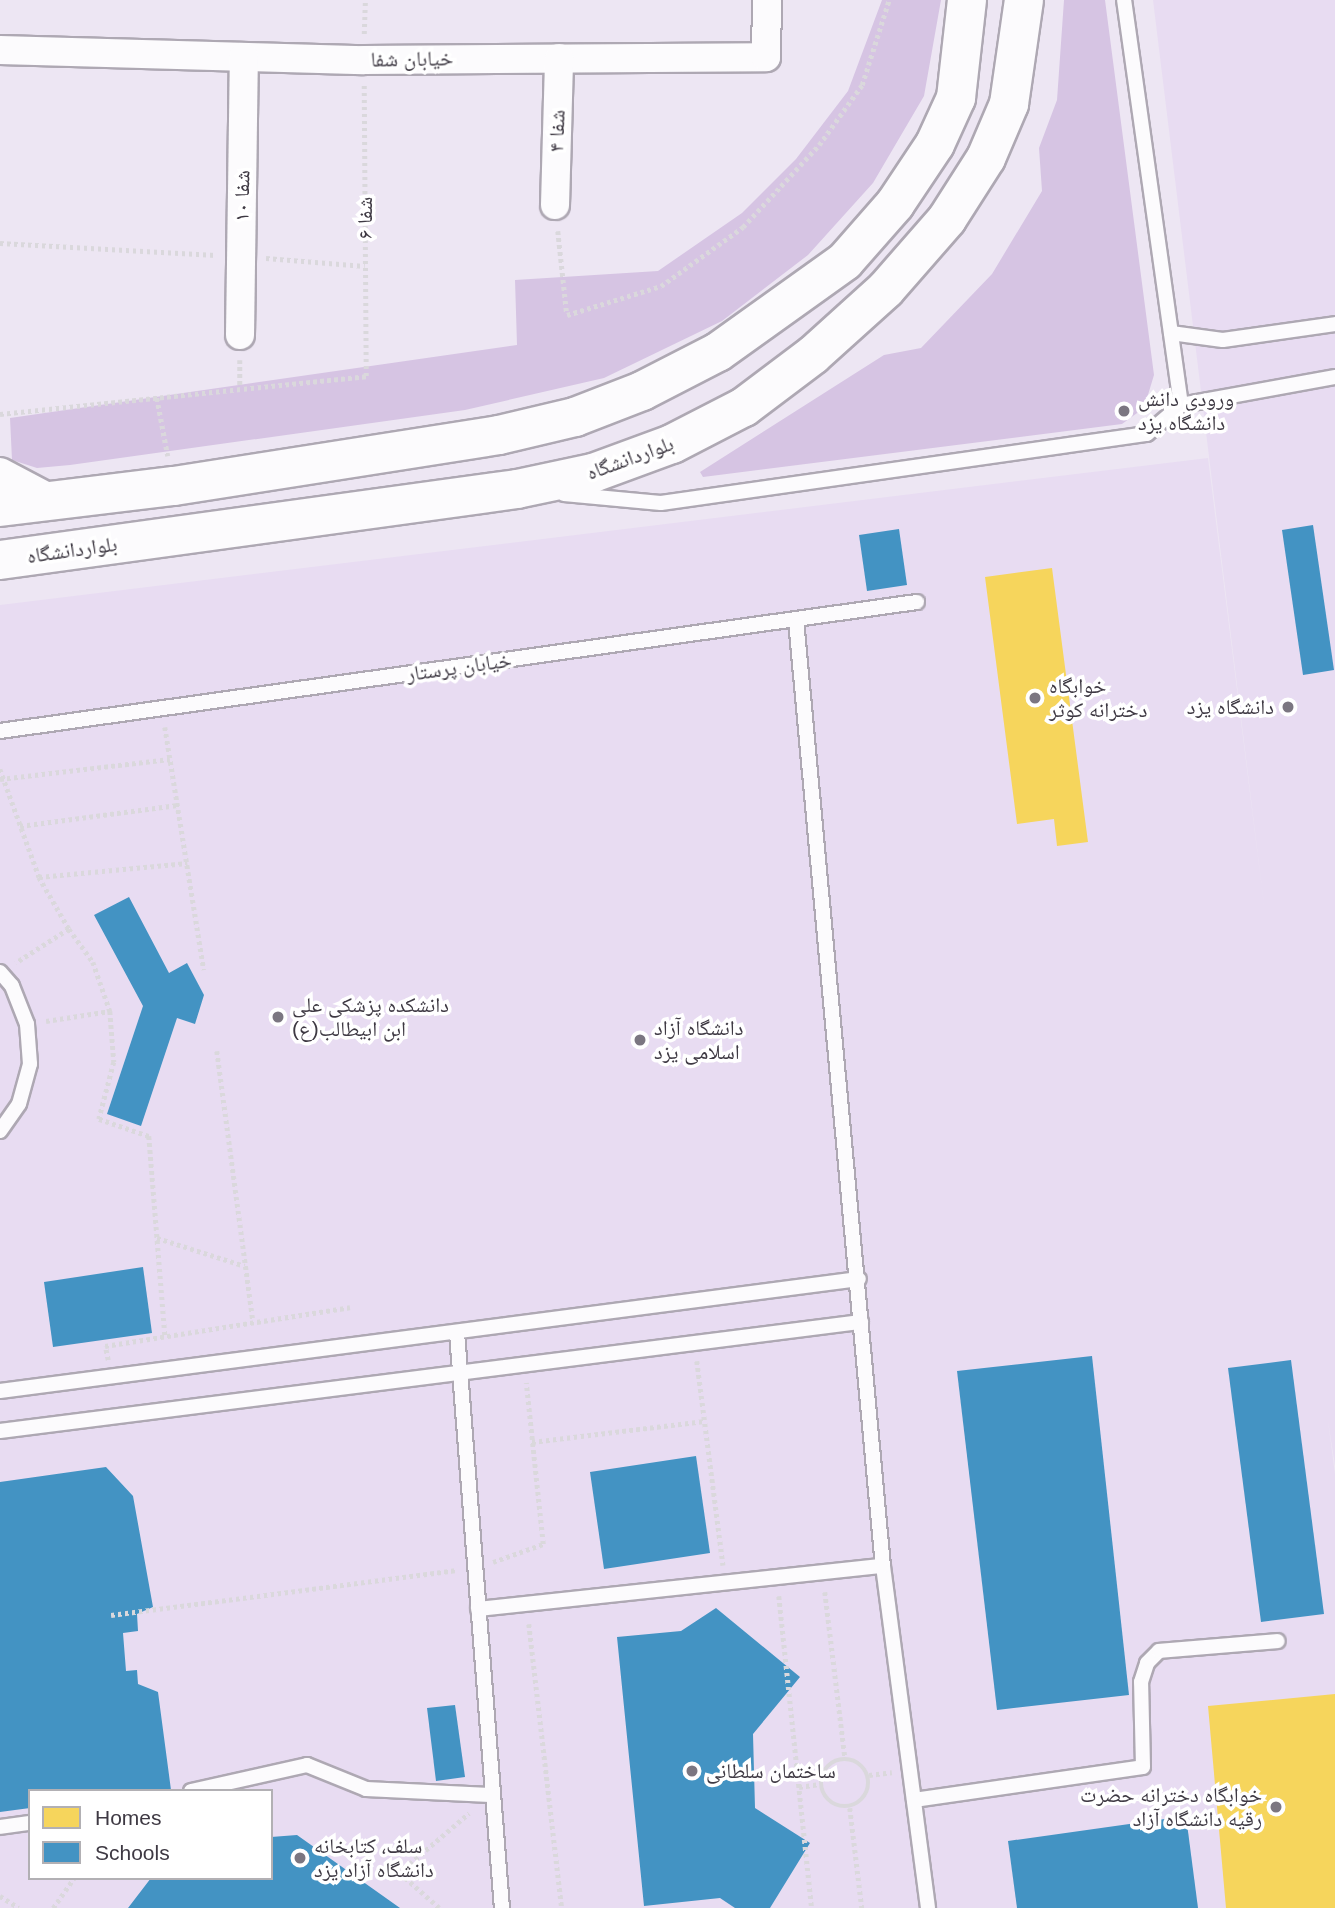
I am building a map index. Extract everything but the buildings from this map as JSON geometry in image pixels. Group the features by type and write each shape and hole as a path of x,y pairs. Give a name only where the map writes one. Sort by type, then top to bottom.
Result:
{"main road":[{"path":"0,507 174,486 499,435 550,423 642,391 718,352 845,261 895,204 935,144 956,97 967,0"},
{"name":"بلواردانشگاه","path":"0,560 517,489 593,473 672,444 744,407 813,355 886,289 947,219 986,158 1009,104 1024,0"}],"street":[{"name":"خیابان شفا","path":"0,50 364,60 766,57 767,0"},
{"name":"شفا ۱۰","path":"240,335 244,57"},
{"name":"شفا ۴","path":"555,205 559,58"},
{"path":"0,472 53,500"}],"lane":[{"path":"1124,0 1181,405"},
{"path":"1171,333 1223,340 1335,324"},
{"path":"517,489 661,503 1147,434 1181,405 1335,377"},
{"name":"خیابان پرستار","path":"0,732 917,602"},
{"path":"796,620 859,1279 883,1566 928,1908"},
{"path":"0,973 12,986 27,1024 30,1064 19,1104 0,1131"},
{"path":"0,1391 859,1279"},
{"path":"0,1431 460,1376 695,1342 861,1322"},
{"path":"457,1333 490,1795 502,1908"},
{"path":"478,1609 883,1566"},
{"path":"914,1800 1143,1767 1141,1682 1147,1663 1159,1651 1278,1641"},
{"path":"200,1789 307,1765 366,1789 490,1795"},
{"path":"0,1827 28,1823"}],"path":[{"name":"شفا ۶","path":"157,398 366,376 365,0"},
{"path":"555,205 567,315 661,286 743,227 819,145 862,85 888,0"},
{"path":"0,243 365,265"},
{"path":"0,414 157,398 174,486"},
{"path":"162,709 204,970"},
{"path":"2,778 170,759"},
{"path":"0,769 39,877 69,929 93,961 110,1011 114,1062 99,1119 149,1136 165,1336"},
{"path":"20,826 178,805"},
{"path":"39,877 187,863"},
{"path":"0,973 69,929"},
{"path":"27,1024 110,1011"},
{"path":"217,1052 253,1321"},
{"path":"157,1238 245,1266"},
{"path":"105,1346 350,1307"},
{"path":"695,1342 725,1583"},
{"path":"111,1615 475,1568 543,1544 525,1366"},
{"path":"532,1442 705,1421"},
{"path":"823,1572 845,1758"},
{"path":"777,1577 812,1908"},
{"path":"527,1604 562,1908"},
{"path":"845,1758 860,1763 869,1775 869,1789 862,1801 850,1808 836,1807 825,1798 820,1784 832,1762 845,1758"},
{"path":"799,1787 820,1784"},
{"path":"439,1908 399,1873 490,1795"},
{"path":"850,1808 862,1908"},
{"path":"53,1908 73,1880"},
{"path":"0,1896 19,1908"}],"shaded area":[{"path":"882,0 941,0 924,96 873,183 808,255 722,321 604,378 465,410 70,465 37,468 12,460 10,418 517,345 515,280 658,271 742,213 796,159 848,91"},
{"path":"1064,0 1105,0 1154,375 1144,408 1122,424 703,477 700,472 884,355 921,348 992,274 1042,191 1039,148 1057,100"},
{"name":"دانشگاه آزاد اسلامی یزد","path":"1153,0 1335,0 1335,1466 1328,1421 1335,1474 1335,1908 0,1908 0,605 1208,458 1265,913"}],"place":[{"name":"ورودی دانش دانشگاه یزد","path":"1124,411"},
{"name":"خوابگاه دخترانه کوثر","path":"1035,698"},
{"name":"دانشگاه یزد","path":"1288,707"},
{"name":"دانشکده پزشکی علی ابن ابیطالب(ع)","path":"278,1017"},
{"name":"دانشگاه آزاد اسلامی یزد","path":"640,1040"},
{"name":"ساختمان سلطانی","path":"692,1771"},
{"name":"خوابگاه دخترانه حضرت رقیه دانشگاه آزاد","path":"1276,1807"},
{"name":"سلف، کتابخانه دانشگاه آزاد یزد","path":"300,1858"}]}
